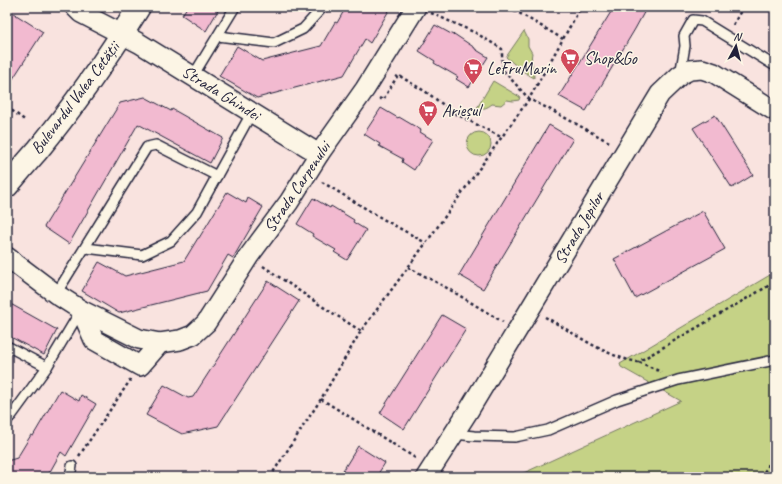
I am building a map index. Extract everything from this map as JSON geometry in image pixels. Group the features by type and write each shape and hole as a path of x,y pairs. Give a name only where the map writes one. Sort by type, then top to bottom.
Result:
{"main road":[{"name":"Bulevardul Valea Cetății","path":"7,186 59,124 85,89 140,7"}],"street":[{"name":"Strada Ghindei","path":"75,7 82,13 139,42 319,154"},
{"name":"Strada Carpenului","path":"7,257 56,294 81,310 139,339 160,343 180,340 193,335 206,323 249,256 288,202 319,154 365,89 416,7"},
{"name":"Strada Jepilor","path":"429,473 517,331 660,94 680,75 690,70 702,69 714,73 775,111"},
{"path":"81,310 94,340 140,366 160,343"}],"lane":[{"path":"193,76 235,7"},
{"path":"218,36 274,43 303,29 323,7"},
{"path":"680,75 685,46 684,36 693,20 702,21 775,66"},
{"path":"86,248 142,254 171,241 197,212 252,112"},
{"path":"56,294 86,248 147,147 156,145 217,176"},
{"path":"7,420 47,367 81,310"},
{"path":"7,346 47,367"},
{"path":"454,434 515,437 548,430 617,400 678,380 775,360"},
{"path":"70,477 72,466"}],"path":[{"path":"416,7 476,33 502,49 502,69 529,99 625,152"},
{"path":"509,7 563,39"},
{"path":"270,477 321,399 361,331 529,99 581,7"},
{"path":"726,36 743,7"},
{"path":"365,89 383,100 398,75 426,92 456,114 501,137"},
{"path":"7,107 26,120"},
{"path":"307,172 383,219 426,243"},
{"path":"249,256 320,305 361,331"},
{"path":"408,267 447,288 517,331"},
{"path":"638,362 775,282"},
{"path":"530,309 555,322 589,344 627,360 638,362 678,380"},
{"path":"72,466 140,366"},
{"path":"321,399 363,424 429,473"},
{"path":"761,477 775,454"}],"green space":[{"path":"524,31 528,39 528,46 532,53 531,59 534,78 521,70 506,57"},
{"path":"493,81 520,97 519,100 507,100 501,105 492,104 485,108 477,108"},
{"path":"479,132 488,135 491,144 488,153 479,156 470,153 467,144 470,135"},
{"path":"775,272 775,477 515,477 681,401 621,367 620,364"}],"building":[{"path":"187,7 220,7 206,31 182,15"},
{"path":"346,7 391,7 370,43 365,39 344,75 257,98 219,76 237,46 262,61 321,46"},
{"path":"614,7 647,7 586,111 559,96"},
{"path":"10,11 43,32 7,88 7,15"},
{"path":"435,25 453,35 454,34 488,57 469,87 456,79 458,77 434,63 435,61 419,51"},
{"path":"145,97 171,111 172,109 223,138 210,163 138,124 69,244 44,227 120,103"},
{"path":"381,108 421,130 420,132 433,140 414,170 402,162 403,159 379,146 380,144 364,134"},
{"path":"715,115 753,175 732,188 693,128"},
{"path":"549,125 573,139 483,289 459,275"},
{"path":"227,192 246,203 248,198 263,207 233,258 228,255 207,291 119,313 82,291 99,262 125,276 184,261"},
{"path":"313,198 330,208 331,206 354,220 353,222 366,230 347,260 334,252 336,250 312,236 313,234 297,224"},
{"path":"703,211 725,249 635,298 614,259"},
{"path":"268,281 299,301 218,426 182,434 146,415 164,385 188,398 193,397"},
{"path":"7,302 57,330 44,355 7,335"},
{"path":"442,315 466,329 404,429 380,413"},
{"path":"60,390 79,401 81,395 96,404 66,456 61,452 47,477 7,477 7,461 17,458 31,435 33,436"},
{"path":"358,446 385,463 376,477 339,477"}],"place":[{"name":"Shop&Go","path":"570,75"},
{"name":"LeFruMarin","path":"473,85"},
{"name":"Arieșul","path":"428,127"}]}
